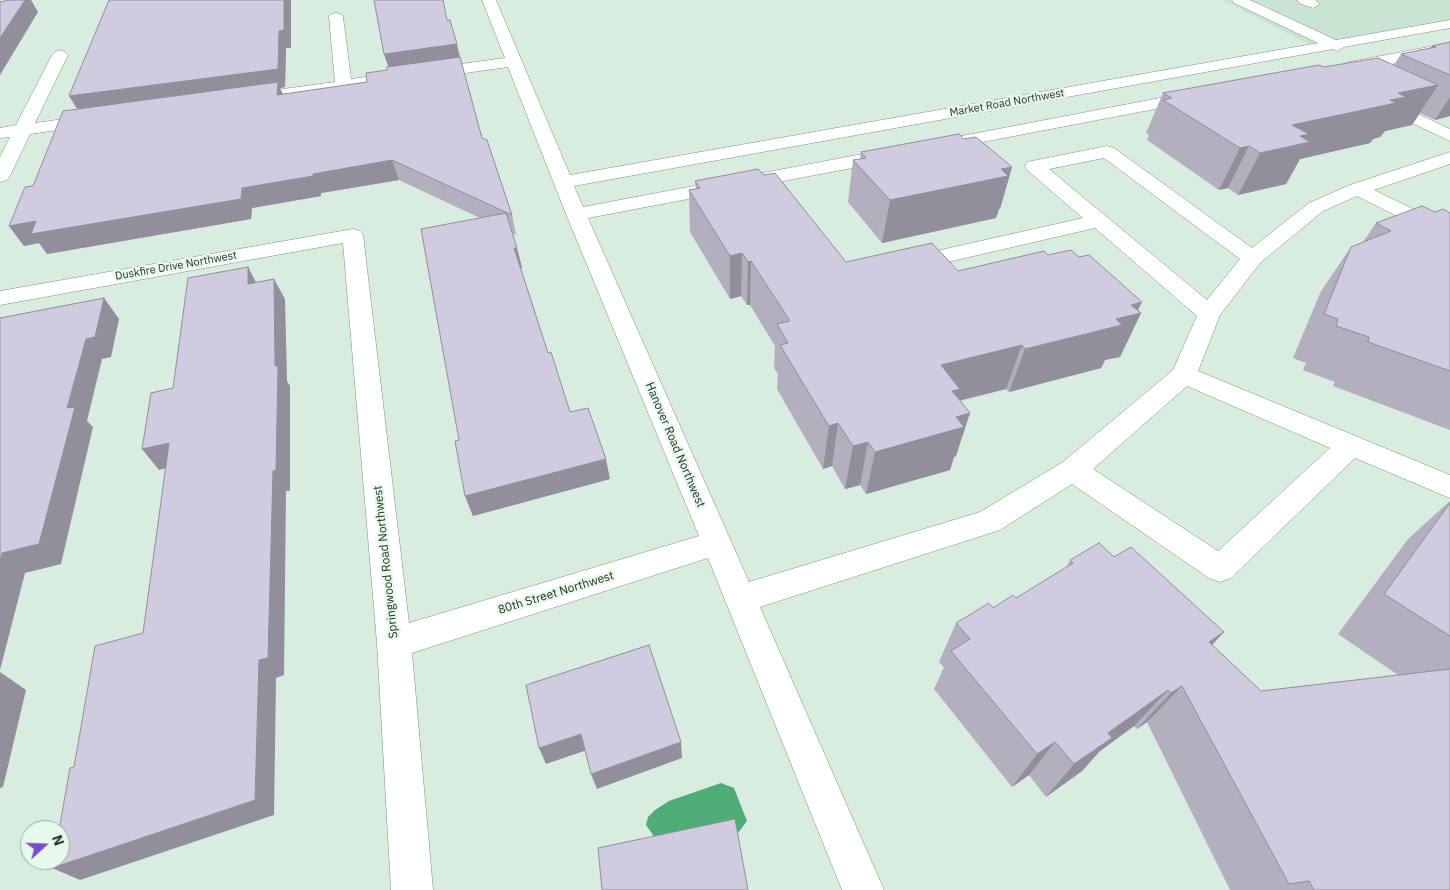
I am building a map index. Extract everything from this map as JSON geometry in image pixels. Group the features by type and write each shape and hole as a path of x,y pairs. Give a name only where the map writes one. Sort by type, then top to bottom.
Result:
{"street":[{"name":"Hanover Road Northwest","path":"489,0 576,214 718,543 863,890"},
{"path":"1239,0 1372,63"},
{"path":"336,17 344,85"},
{"name":"Market Road Northwest","path":"563,182 1450,24"},
{"path":"1330,71 1450,48"},
{"path":"0,176 60,55"},
{"path":"226,101 513,62"},
{"path":"576,214 1213,93"},
{"path":"1371,97 1450,136"},
{"path":"0,133 107,118"},
{"path":"1210,314 1034,166 1107,152 1252,258"},
{"path":"740,599 989,521 1073,470 1184,375 1210,314 1252,258 1316,207 1357,189 1450,158"},
{"path":"1357,189 1450,235"},
{"path":"913,263 1099,221"},
{"name":"Duskfire Drive Northwest","path":"0,298 353,235"},
{"name":"Springwood Road Northwest","path":"353,235 394,643 412,890"},
{"path":"1184,375 1450,487"},
{"path":"1073,470 1220,569 1350,446"},
{"name":"80th Street Northwest","path":"394,643 718,543"}],"shaded area":[{"path":"1222,0 1450,0 1450,21 1311,45"},
{"path":"721,783 734,788 747,821 738,833 727,837 654,837 646,825 648,817 655,810 669,801"}],"building":[{"path":"25,0 0,38 0,2"},
{"path":"109,0 284,0 284,30 279,31 278,69 69,96"},
{"path":"374,0 443,0 447,20 450,20 457,44 384,54"},
{"path":"1450,42 1450,75 1401,54 1436,47 1432,46"},
{"path":"460,57 482,138 487,140 512,215 392,160 242,188 241,199 31,234 36,221 9,226 25,187 33,186 63,111 278,82 277,95 367,82 366,73 387,70 387,67"},
{"path":"1378,58 1438,85 1398,93 1406,97 1390,100 1396,103 1292,125 1309,134 1300,136 1310,142 1260,153 1249,146 1240,148 1163,100 1172,98 1163,93 1319,65 1324,67"},
{"path":"959,134 964,139 976,137 1012,167 1001,169 1008,176 890,200 853,160 866,158 861,152"},
{"path":"758,169 764,175 775,173 846,262 932,243 958,271 1044,251 1048,255 1071,250 1079,257 1089,255 1142,302 1131,305 1141,313 1116,319 1122,325 1025,349 1022,345 941,365 960,389 952,391 970,413 956,417 964,427 875,452 868,442 853,446 838,423 829,426 780,345 788,343 777,324 790,321 751,261 748,262 742,253 730,256 689,190 700,188 695,181"},
{"path":"1422,206 1435,212 1443,209 1450,213 1450,371 1368,342 1369,337 1336,326 1338,319 1324,314 1351,247 1391,231 1376,223"},
{"path":"506,213 517,248 514,248 548,353 551,352 570,412 588,408 606,459 465,496 455,441 459,440 421,229"},
{"path":"248,267 248,284 274,279 275,366 278,366 276,470 273,471 268,658 259,660 255,800 70,862 70,820 61,820 70,768 74,767 95,646 143,633 169,443 142,449 151,393 173,388 188,278"},
{"path":"104,298 95,337 86,339 67,408 75,407 39,544 2,553 0,562 0,318"},
{"path":"1450,503 1450,636 1384,594"},
{"path":"1099,543 1114,557 1131,547 1224,632 1209,642 1261,691 1450,669 1450,890 1314,890 1309,881 1289,884 1182,686 1171,693 1168,690 1108,733 1112,738 1074,764 1055,742 1037,754 951,651 970,639 956,623 989,603 993,608 1013,595 1016,598 1073,563 1070,560"},
{"path":"649,645 681,742 591,774 581,734 539,748 526,685"},
{"path":"735,819 748,890 602,890 598,848"}]}
